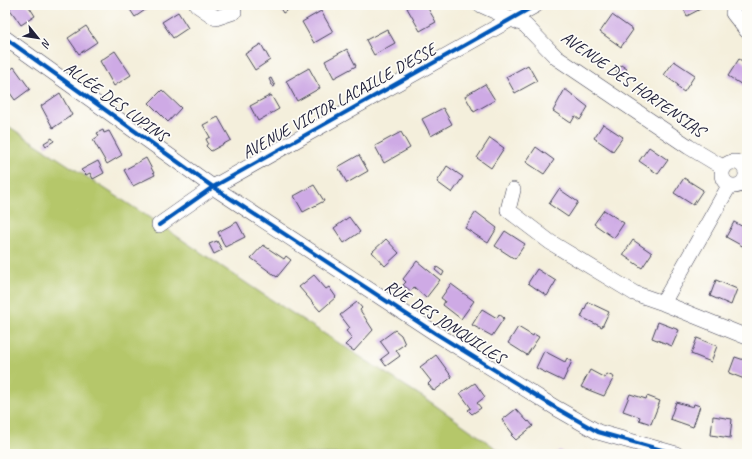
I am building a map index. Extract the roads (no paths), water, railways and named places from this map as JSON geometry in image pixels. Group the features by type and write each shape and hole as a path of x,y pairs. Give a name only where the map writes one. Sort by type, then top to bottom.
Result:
{"street":[{"path":"197,5 216,18 234,12"},
{"name":"AVENUE DES HORTENSIAS","path":"481,5 525,25 557,58 689,147 724,168"},
{"name":"AVENUE VICTOR LACAILLE D'ESSE","path":"159,225 213,187 533,7"},
{"name":"AVENUE VICTOR LACAILLE D'ESSE","path":"525,25 525,18 533,7"},
{"path":"733,12 747,31"},
{"name":"ALLÉE DES LUPINS","path":"5,38 213,187"},
{"path":"663,303 740,183 746,172 744,159 732,163 724,168 722,178 740,183"},
{"name":"RUE DES JONQUILLES","path":"213,187 435,333 556,408 598,432 676,454"},
{"path":"513,190 508,210 550,242 634,293 663,303 747,337"}]}
